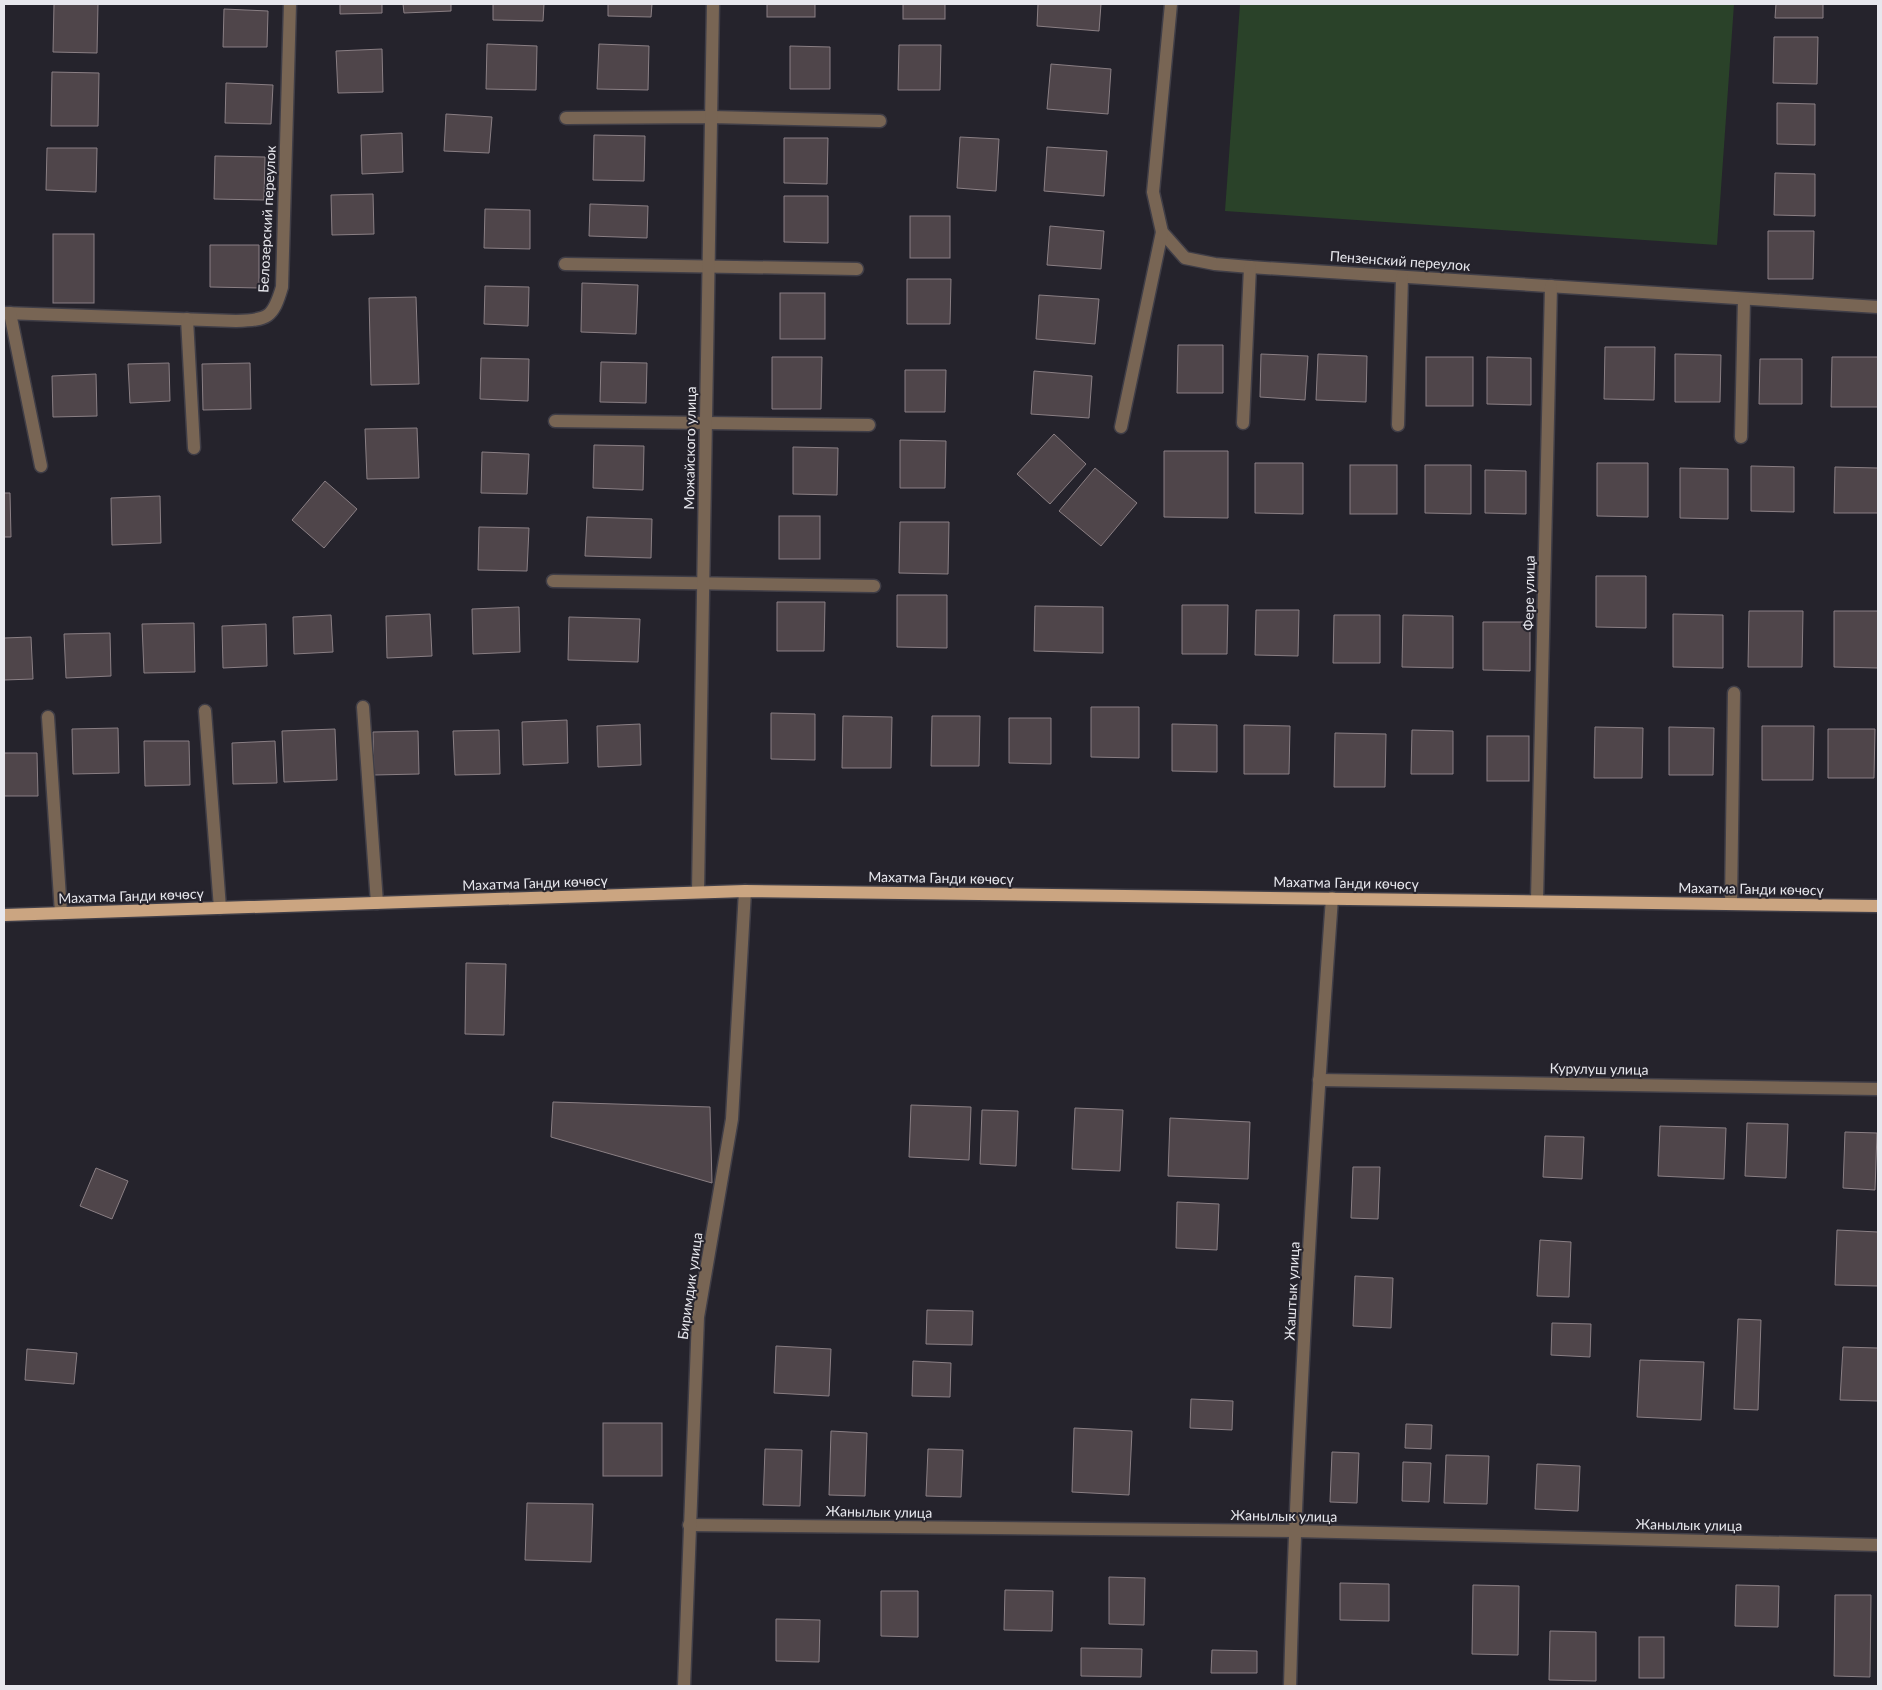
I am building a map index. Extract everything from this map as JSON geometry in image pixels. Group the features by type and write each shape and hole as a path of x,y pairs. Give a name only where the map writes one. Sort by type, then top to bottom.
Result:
{"main road":[{"name":"Махатма Ганди көчөсү","path":"4,915 745,891 1878,906"}],"street":[{"name":"Белозерский переулок","path":"7,313 259,321 276,309 282,287 290,4"},
{"name":"Можайского улица","path":"698,892 712,4"},
{"name":"Пензенский переулок","path":"1171,4 1153,192 1162,232 1185,258 1214,264 1250,267 1878,307"},
{"path":"566,118 710,117 880,120"},
{"path":"1121,427 1162,232"},
{"path":"565,264 857,270"},
{"path":"1243,423 1250,267"},
{"path":"1398,425 1402,276"},
{"name":"Фере улица","path":"1537,900 1551,286"},
{"path":"1741,437 1744,298"},
{"path":"7,313 41,466"},
{"path":"187,319 194,448"},
{"path":"555,421 869,425"},
{"path":"553,581 874,586"},
{"path":"1731,903 1734,693"},
{"path":"363,707 376,903"},
{"path":"205,711 220,908"},
{"path":"48,717 61,913"},
{"name":"Биримдик улица","path":"684,1686 698,1317 732,1119 745,891"},
{"name":"Жаштык улица","path":"1290,1686 1294,1531 1319,1080 1332,898"},
{"name":"Курулуш улица","path":"1319,1080 1878,1089"},
{"name":"Жанылык улица","path":"689,1525 1294,1531 1878,1544"}],"green space":[{"path":"1240,4 1734,4 1717,245 1225,211"}],"building":[{"path":"54,4 98,4 97,53 53,52"},
{"path":"340,4 382,4 382,13 340,14"},
{"path":"403,4 451,4 451,11 404,13"},
{"path":"493,4 544,4 543,21 493,20"},
{"path":"608,4 652,4 651,17 608,16"},
{"path":"767,4 815,4 815,17 767,17"},
{"path":"903,4 945,4 945,19 903,19"},
{"path":"1038,4 1101,4 1099,31 1037,26"},
{"path":"1776,4 1823,4 1823,18 1775,18"},
{"path":"224,9 268,11 267,47 223,47"},
{"path":"1774,37 1818,37 1817,84 1773,83"},
{"path":"487,44 537,46 536,90 486,89"},
{"path":"599,44 649,46 648,90 597,89"},
{"path":"899,45 941,45 940,90 898,90"},
{"path":"790,46 830,47 830,89 790,89"},
{"path":"382,49 383,92 338,93 336,51"},
{"path":"1051,64 1111,69 1108,114 1047,109"},
{"path":"52,72 99,73 98,126 51,126"},
{"path":"226,83 273,85 271,124 225,123"},
{"path":"1777,103 1815,104 1815,145 1777,144"},
{"path":"446,114 492,117 489,153 444,151"},
{"path":"402,133 403,172 362,174 361,135"},
{"path":"594,135 645,136 644,181 593,180"},
{"path":"960,137 999,139 996,191 957,188"},
{"path":"784,138 828,138 827,184 784,183"},
{"path":"1047,147 1107,151 1104,196 1044,191"},
{"path":"47,148 97,148 96,192 46,190"},
{"path":"215,156 265,157 264,200 214,199"},
{"path":"1775,173 1815,174 1815,216 1774,215"},
{"path":"373,194 374,234 332,235 331,195"},
{"path":"784,196 828,196 828,243 784,242"},
{"path":"590,204 648,206 647,238 589,236"},
{"path":"485,209 530,210 530,249 484,248"},
{"path":"910,216 950,216 950,258 910,258"},
{"path":"1050,226 1104,231 1101,269 1047,265"},
{"path":"1768,231 1814,231 1813,279 1768,279"},
{"path":"53,234 94,234 94,303 53,303"},
{"path":"210,245 259,245 259,288 210,287"},
{"path":"907,279 951,279 950,324 907,324"},
{"path":"582,283 638,285 636,334 581,332"},
{"path":"485,286 529,287 528,326 484,324"},
{"path":"780,293 825,293 825,339 780,339"},
{"path":"1039,295 1099,299 1095,344 1036,339"},
{"path":"416,297 419,384 371,385 369,298"},
{"path":"1178,345 1223,345 1223,393 1177,393"},
{"path":"1605,347 1655,347 1654,400 1604,399"},
{"path":"1261,354 1308,356 1305,400 1260,397"},
{"path":"1318,354 1367,356 1366,402 1316,400"},
{"path":"1675,354 1721,355 1720,402 1675,402"},
{"path":"772,357 822,357 821,409 772,409"},
{"path":"1426,357 1473,357 1473,406 1426,406"},
{"path":"1487,357 1531,358 1531,405 1487,404"},
{"path":"1832,357 1878,357 1878,407 1831,407"},
{"path":"481,358 529,359 528,401 480,399"},
{"path":"1760,359 1802,359 1802,404 1759,404"},
{"path":"601,362 647,363 646,403 600,402"},
{"path":"169,363 170,401 130,403 128,364"},
{"path":"250,363 251,409 203,410 202,364"},
{"path":"905,370 946,370 945,412 905,412"},
{"path":"1034,371 1092,376 1089,418 1031,414"},
{"path":"96,374 97,416 53,417 52,376"},
{"path":"417,428 419,478 367,479 365,429"},
{"path":"1054,434 1086,464 1050,504 1017,474"},
{"path":"900,440 946,441 945,488 900,488"},
{"path":"594,445 644,446 643,490 593,488"},
{"path":"793,447 838,448 837,495 793,494"},
{"path":"1164,451 1228,451 1228,518 1164,517"},
{"path":"482,452 529,454 527,494 481,493"},
{"path":"1255,463 1303,463 1303,514 1255,513"},
{"path":"1597,463 1648,463 1648,517 1597,516"},
{"path":"1350,465 1397,465 1397,514 1350,514"},
{"path":"1425,465 1471,465 1471,514 1425,513"},
{"path":"1751,466 1794,467 1794,512 1751,511"},
{"path":"1835,467 1878,468 1878,513 1834,513"},
{"path":"1095,468 1137,503 1101,546 1059,511"},
{"path":"1680,468 1728,469 1728,519 1680,518"},
{"path":"1485,470 1526,471 1526,514 1485,513"},
{"path":"325,481 357,509 324,548 292,520"},
{"path":"4,493 10,493 11,537 4,537"},
{"path":"160,496 161,543 112,545 111,498"},
{"path":"779,516 820,516 820,559 779,559"},
{"path":"587,517 652,519 651,558 585,556"},
{"path":"900,522 949,522 948,574 899,573"},
{"path":"479,527 529,528 527,571 478,570"},
{"path":"1596,576 1646,576 1646,628 1596,627"},
{"path":"897,595 947,595 947,648 897,647"},
{"path":"777,602 825,602 824,651 777,651"},
{"path":"1182,605 1228,605 1227,654 1182,654"},
{"path":"1035,606 1103,607 1103,653 1034,651"},
{"path":"519,607 520,652 473,654 472,609"},
{"path":"1256,610 1299,610 1298,656 1255,655"},
{"path":"1749,611 1803,611 1802,667 1748,667"},
{"path":"1834,611 1878,611 1878,668 1834,667"},
{"path":"430,614 432,656 387,658 386,616"},
{"path":"1673,614 1723,615 1723,668 1673,667"},
{"path":"331,615 333,652 294,654 293,617"},
{"path":"1334,615 1380,615 1380,663 1333,663"},
{"path":"1403,615 1453,616 1453,668 1402,667"},
{"path":"569,617 640,619 638,662 568,660"},
{"path":"1483,622 1530,622 1530,671 1483,670"},
{"path":"194,623 195,672 144,673 142,624"},
{"path":"266,624 267,666 223,668 222,626"},
{"path":"110,633 111,676 66,678 64,634"},
{"path":"31,637 33,679 4,680 4,638"},
{"path":"1091,707 1139,707 1139,758 1091,757"},
{"path":"771,713 815,714 815,760 771,759"},
{"path":"843,716 892,717 891,768 842,768"},
{"path":"932,716 980,716 979,766 931,766"},
{"path":"1009,718 1051,718 1051,764 1009,763"},
{"path":"567,720 568,763 523,765 522,722"},
{"path":"640,724 641,765 598,767 597,726"},
{"path":"1172,724 1217,725 1217,772 1172,771"},
{"path":"1244,725 1290,726 1289,774 1244,774"},
{"path":"1762,726 1814,726 1813,780 1762,780"},
{"path":"1595,727 1643,728 1642,778 1594,778"},
{"path":"1669,727 1714,728 1713,775 1669,775"},
{"path":"118,728 119,773 73,774 72,729"},
{"path":"335,729 337,780 284,782 282,731"},
{"path":"1828,729 1875,729 1874,778 1828,778"},
{"path":"499,730 500,774 455,775 453,731"},
{"path":"1412,730 1453,731 1453,774 1411,774"},
{"path":"418,731 419,774 374,775 373,732"},
{"path":"1335,733 1386,734 1385,787 1334,787"},
{"path":"1487,736 1529,736 1529,781 1487,781"},
{"path":"144,741 189,741 190,785 145,786"},
{"path":"275,741 277,783 233,784 232,743"},
{"path":"4,753 37,753 38,796 4,796"},
{"path":"466,963 506,964 504,1035 465,1034"},
{"path":"553,1102 710,1107 712,1183 551,1137"},
{"path":"911,1105 971,1107 969,1160 909,1157"},
{"path":"1075,1108 1123,1110 1120,1171 1072,1169"},
{"path":"982,1110 1018,1111 1016,1166 980,1164"},
{"path":"1170,1118 1250,1122 1248,1179 1168,1176"},
{"path":"1747,1123 1788,1124 1786,1178 1745,1176"},
{"path":"1660,1126 1726,1128 1724,1179 1658,1176"},
{"path":"1845,1132 1877,1133 1875,1190 1843,1188"},
{"path":"1545,1136 1584,1137 1582,1179 1543,1177"},
{"path":"1353,1167 1380,1167 1378,1219 1351,1218"},
{"path":"96,1168 128,1181 112,1219 80,1206"},
{"path":"1177,1202 1219,1204 1217,1250 1176,1248"},
{"path":"1837,1230 1878,1232 1878,1286 1835,1285"},
{"path":"1540,1240 1571,1242 1569,1297 1537,1296"},
{"path":"1355,1276 1393,1278 1391,1328 1353,1326"},
{"path":"927,1310 973,1311 972,1345 926,1344"},
{"path":"1738,1319 1761,1320 1758,1410 1734,1409"},
{"path":"1552,1323 1591,1324 1590,1357 1551,1355"},
{"path":"776,1346 831,1349 829,1396 774,1393"},
{"path":"1843,1347 1878,1348 1878,1401 1840,1400"},
{"path":"27,1349 77,1353 74,1384 25,1380"},
{"path":"1640,1360 1704,1362 1701,1420 1637,1417"},
{"path":"913,1361 951,1363 950,1397 912,1396"},
{"path":"1191,1399 1233,1401 1232,1430 1190,1428"},
{"path":"603,1423 662,1423 662,1476 603,1476"},
{"path":"1406,1424 1432,1425 1431,1449 1405,1448"},
{"path":"1074,1428 1132,1431 1129,1495 1072,1492"},
{"path":"831,1431 867,1433 865,1496 829,1495"},
{"path":"765,1449 802,1450 800,1506 763,1505"},
{"path":"928,1449 963,1450 961,1497 926,1496"},
{"path":"1332,1452 1359,1453 1357,1503 1330,1502"},
{"path":"1446,1455 1489,1456 1487,1504 1444,1503"},
{"path":"1403,1462 1431,1463 1429,1502 1402,1501"},
{"path":"1537,1464 1580,1466 1578,1511 1535,1509"},
{"path":"527,1503 593,1504 591,1562 525,1560"},
{"path":"1109,1577 1145,1578 1144,1625 1109,1624"},
{"path":"1340,1583 1389,1584 1389,1621 1340,1620"},
{"path":"1473,1585 1519,1586 1518,1655 1472,1654"},
{"path":"1736,1585 1779,1586 1778,1627 1735,1626"},
{"path":"1005,1590 1053,1591 1052,1631 1004,1630"},
{"path":"881,1591 918,1591 918,1637 881,1636"},
{"path":"1835,1595 1871,1595 1870,1677 1834,1676"},
{"path":"776,1619 820,1620 819,1662 776,1661"},
{"path":"1550,1631 1596,1632 1596,1681 1549,1680"},
{"path":"1639,1637 1664,1637 1664,1678 1639,1678"},
{"path":"1081,1648 1142,1649 1141,1677 1081,1676"},
{"path":"1212,1650 1257,1651 1257,1673 1211,1673"}]}
